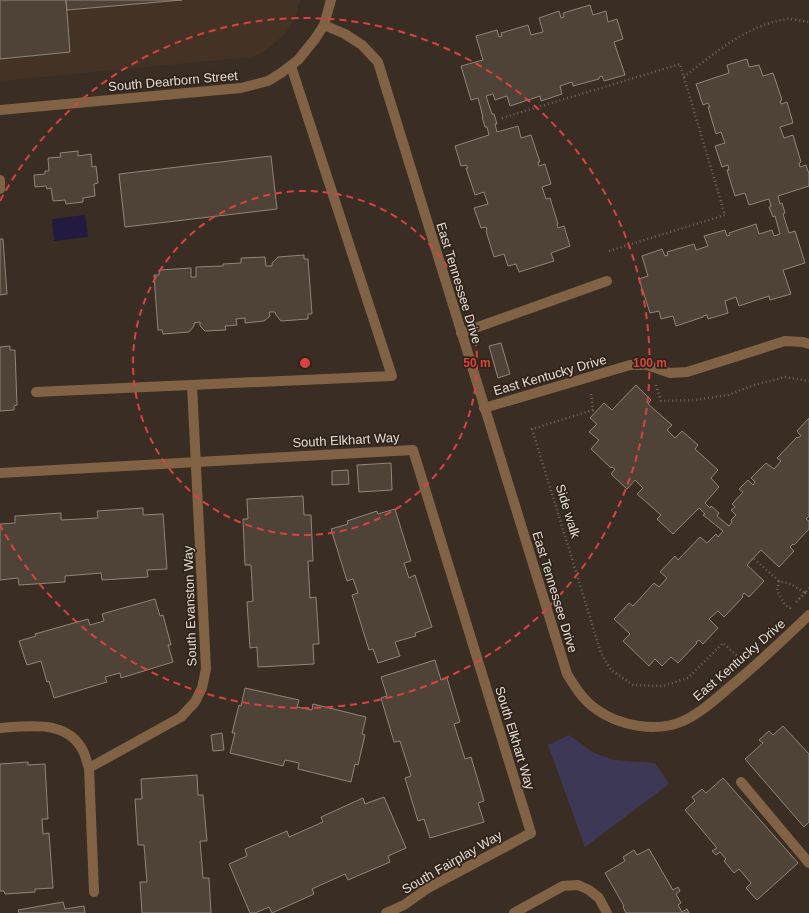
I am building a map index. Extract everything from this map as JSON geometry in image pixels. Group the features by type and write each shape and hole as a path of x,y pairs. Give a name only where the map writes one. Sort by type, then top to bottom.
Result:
{"street":[{"path":"324,25 331,0"},
{"name":"South Dearborn Street","path":"0,110 241,88 268,81 291,66 304,54 324,25"},
{"name":"East Tennessee Drive","path":"324,25 345,34 362,45 378,62 567,674 579,692 596,709 614,719"},
{"path":"36,392 392,376 291,66"},
{"path":"0,180 0,189"},
{"path":"461,333 607,281"},
{"name":"East Kentucky Drive","path":"484,408 630,365 647,365 670,372 687,372 785,341 803,342 809,344"},
{"name":"South Evanston Way","path":"89,768 181,717 195,702 202,688 206,669 197,462 192,385"},
{"name":"South Elkhart Way","path":"0,472 413,450 531,833"},
{"name":"East Kentucky Drive","path":"614,719 634,725 657,727 682,722 701,712 771,653 809,615"},
{"path":"0,728 38,725 50,726 74,738 84,752 89,768 94,892"},
{"path":"741,782 809,863"},
{"name":"South Fairplay Way","path":"386,913 404,905 428,888 531,833"},
{"path":"514,913 563,886 578,885 590,890 599,898 607,913"}],"path":[{"path":"684,77 716,52 741,36 766,24 789,19 809,22"},
{"path":"502,118 680,64 726,215 609,251"},
{"path":"655,380 661,401 695,400 728,395 754,385 785,377 809,380"},
{"name":"Side walk","path":"591,389 593,410 532,429 601,653 610,670 633,685 663,686 688,678 723,643 739,658 744,654"},
{"path":"754,559 780,581 791,584 805,593"},
{"path":"780,581 777,591 785,604 790,608 805,593"},
{"path":"786,613 809,588"}],"shaded area":[{"path":"0,0 300,0 294,21 284,35 262,53 250,57 0,81"},
{"path":"85,215 88,237 54,241 52,219"},
{"path":"569,735 594,753 615,760 655,763 669,784 585,847 548,745"}],"building":[{"path":"0,0 66,0 70,52 0,59"},
{"path":"66,0 182,0 67,10"},
{"path":"590,5 593,15 606,11 608,22 617,19 623,39 614,42 625,75 604,81 602,76 599,77 599,79 573,86 572,82 560,86 562,94 541,101 540,96 510,106 507,96 495,100 493,94 486,96 492,114 494,114 497,124 495,124 497,132 518,126 521,138 531,135 540,162 538,162 539,166 545,164 551,184 542,187 546,199 550,198 558,228 564,226 570,246 551,253 554,261 519,272 516,264 508,266 504,254 494,257 486,227 481,228 474,208 488,204 484,192 475,195 466,168 468,168 466,165 461,166 455,146 489,135 482,117 478,98 471,100 461,66 483,60 476,36 497,30 499,37 502,36 501,33 528,25 531,35 543,32 539,18 559,11 561,18 564,17 563,13"},
{"path":"747,59 749,67 759,65 763,76 773,73 782,100 780,101 781,104 787,102 793,123 780,127 784,138 793,135 801,162 799,163 800,167 806,165 809,174 809,186 778,196 785,213 783,214 789,233 795,231 805,263 783,270 791,294 770,300 769,296 739,306 736,297 725,301 728,313 708,319 707,315 703,316 676,326 673,316 661,319 659,311 650,313 639,279 648,276 642,256 662,249 665,256 668,255 667,252 694,244 696,250 708,246 704,236 725,230 727,236 730,235 729,233 756,224 759,234 772,230 774,236 780,234 775,216 773,217 769,207 771,206 769,199 749,205 745,193 735,196 727,170 729,170 728,165 722,167 715,146 725,143 721,132 716,134 708,107 710,107 708,103 703,105 696,84 729,73 727,65"},
{"path":"78,151 78,156 91,154 92,167 96,166 98,183 94,184 95,196 83,198 83,202 66,204 65,200 53,201 51,188 47,189 46,186 35,187 34,175 45,174 45,171 49,171 48,158 61,157 60,153"},
{"path":"271,156 277,209 125,227 119,174"},
{"path":"0,239 3,239 7,294 0,295"},
{"path":"304,255 304,259 308,259 312,314 308,314 308,319 281,321 275,312 269,312 270,316 264,321 245,323 245,318 236,319 237,325 225,326 226,330 205,331 200,326 200,322 194,323 194,326 189,332 163,334 162,330 158,330 154,275 159,275 159,270 191,268 191,277 196,277 196,267 223,266 223,264 241,263 241,258 265,257 266,266 272,266 272,263 278,257"},
{"path":"501,343 510,374 498,378 489,346"},
{"path":"10,346 10,350 15,350 17,405 14,406 14,410 0,411 0,347"},
{"path":"636,385 651,400 648,404 672,425 667,430 675,438 682,431 698,445 695,449 718,470 711,478 719,487 705,503 719,513 717,516 729,526 732,522 731,520 736,515 731,510 735,507 732,504 743,492 739,489 748,480 753,485 755,482 751,478 766,463 774,469 781,461 777,458 797,437 798,438 801,436 797,431 809,418 809,516 806,519 809,521 809,529 794,545 793,544 790,547 794,551 779,567 761,550 747,565 764,581 749,597 744,593 742,596 743,597 724,617 718,611 709,619 718,628 703,644 699,640 678,663 671,657 662,666 655,659 649,666 623,641 630,634 614,619 629,603 633,606 654,583 659,587 667,578 660,572 675,556 678,560 700,537 707,543 716,534 718,537 723,531 703,515 705,514 699,508 673,534 657,519 661,515 637,494 643,488 635,480 627,489 611,474 615,469 612,467 611,468 591,449 599,440 589,432 597,424 590,418 604,403 612,410"},
{"path":"391,463 392,490 359,492 357,465"},
{"path":"348,470 349,484 332,485 332,471"},
{"path":"303,496 304,515 311,515 313,561 308,561 310,598 316,597 319,644 313,644 314,664 258,667 257,647 250,648 247,602 253,601 251,565 245,565 243,519 248,519 247,499"},
{"path":"143,508 143,515 163,514 167,569 147,570 148,577 102,580 101,573 65,576 65,582 19,585 18,578 0,580 0,524 15,523 15,516 61,513 61,520 98,518 97,511"},
{"path":"395,509 411,561 404,563 409,578 415,575 432,627 415,633 416,636 395,642 400,656 378,663 373,649 369,650 352,595 358,593 353,579 347,581 331,529 348,524 347,521 377,511 378,514"},
{"path":"155,599 160,616 163,615 171,645 168,645 173,662 121,678 120,673 105,677 107,682 54,698 49,681 47,682 41,661 27,665 19,641 36,636 35,634 88,619 90,625 104,621 102,614"},
{"path":"435,660 441,680 447,678 460,722 454,724 465,759 471,757 484,801 478,803 484,822 430,838 424,819 418,821 405,778 411,776 400,741 394,742 381,698 387,696 381,677"},
{"path":"245,688 299,700 297,707 312,710 313,704 366,717 362,734 365,735 358,765 355,764 351,782 298,769 299,763 285,760 283,766 230,753 235,733 232,733"},
{"path":"783,726 809,754 809,822 804,827 745,759 763,743 759,740 769,731 773,735"},
{"path":"222,733 224,750 213,751 211,735"},
{"path":"28,762 28,765 45,764 48,819 42,819 43,834 49,833 53,888 35,889 35,892 5,894 4,891 0,891 0,764"},
{"path":"197,775 198,795 203,795 207,841 200,841 203,878 209,878 211,913 142,913 140,882 147,882 144,845 138,845 135,799 142,799 141,779"},
{"path":"723,778 798,863 757,900 746,888 751,883 739,869 734,873 724,861 726,859 720,852 716,855 712,851 717,848 685,810 695,801 692,797 702,789 706,793"},
{"path":"384,797 406,848 388,856 390,862 348,880 345,874 312,889 314,894 272,913 269,907 255,913 250,913 229,864 247,856 245,849 287,831 289,837 323,822 321,817 363,798 365,804"},
{"path":"649,849 673,890 678,887 680,891 676,894 681,903 678,905 682,912 687,909 689,913 626,913 623,907 624,906 605,873 625,861 623,857 634,850 637,855"},
{"path":"63,902 65,909 84,906 85,913 19,913 18,910"}]}
